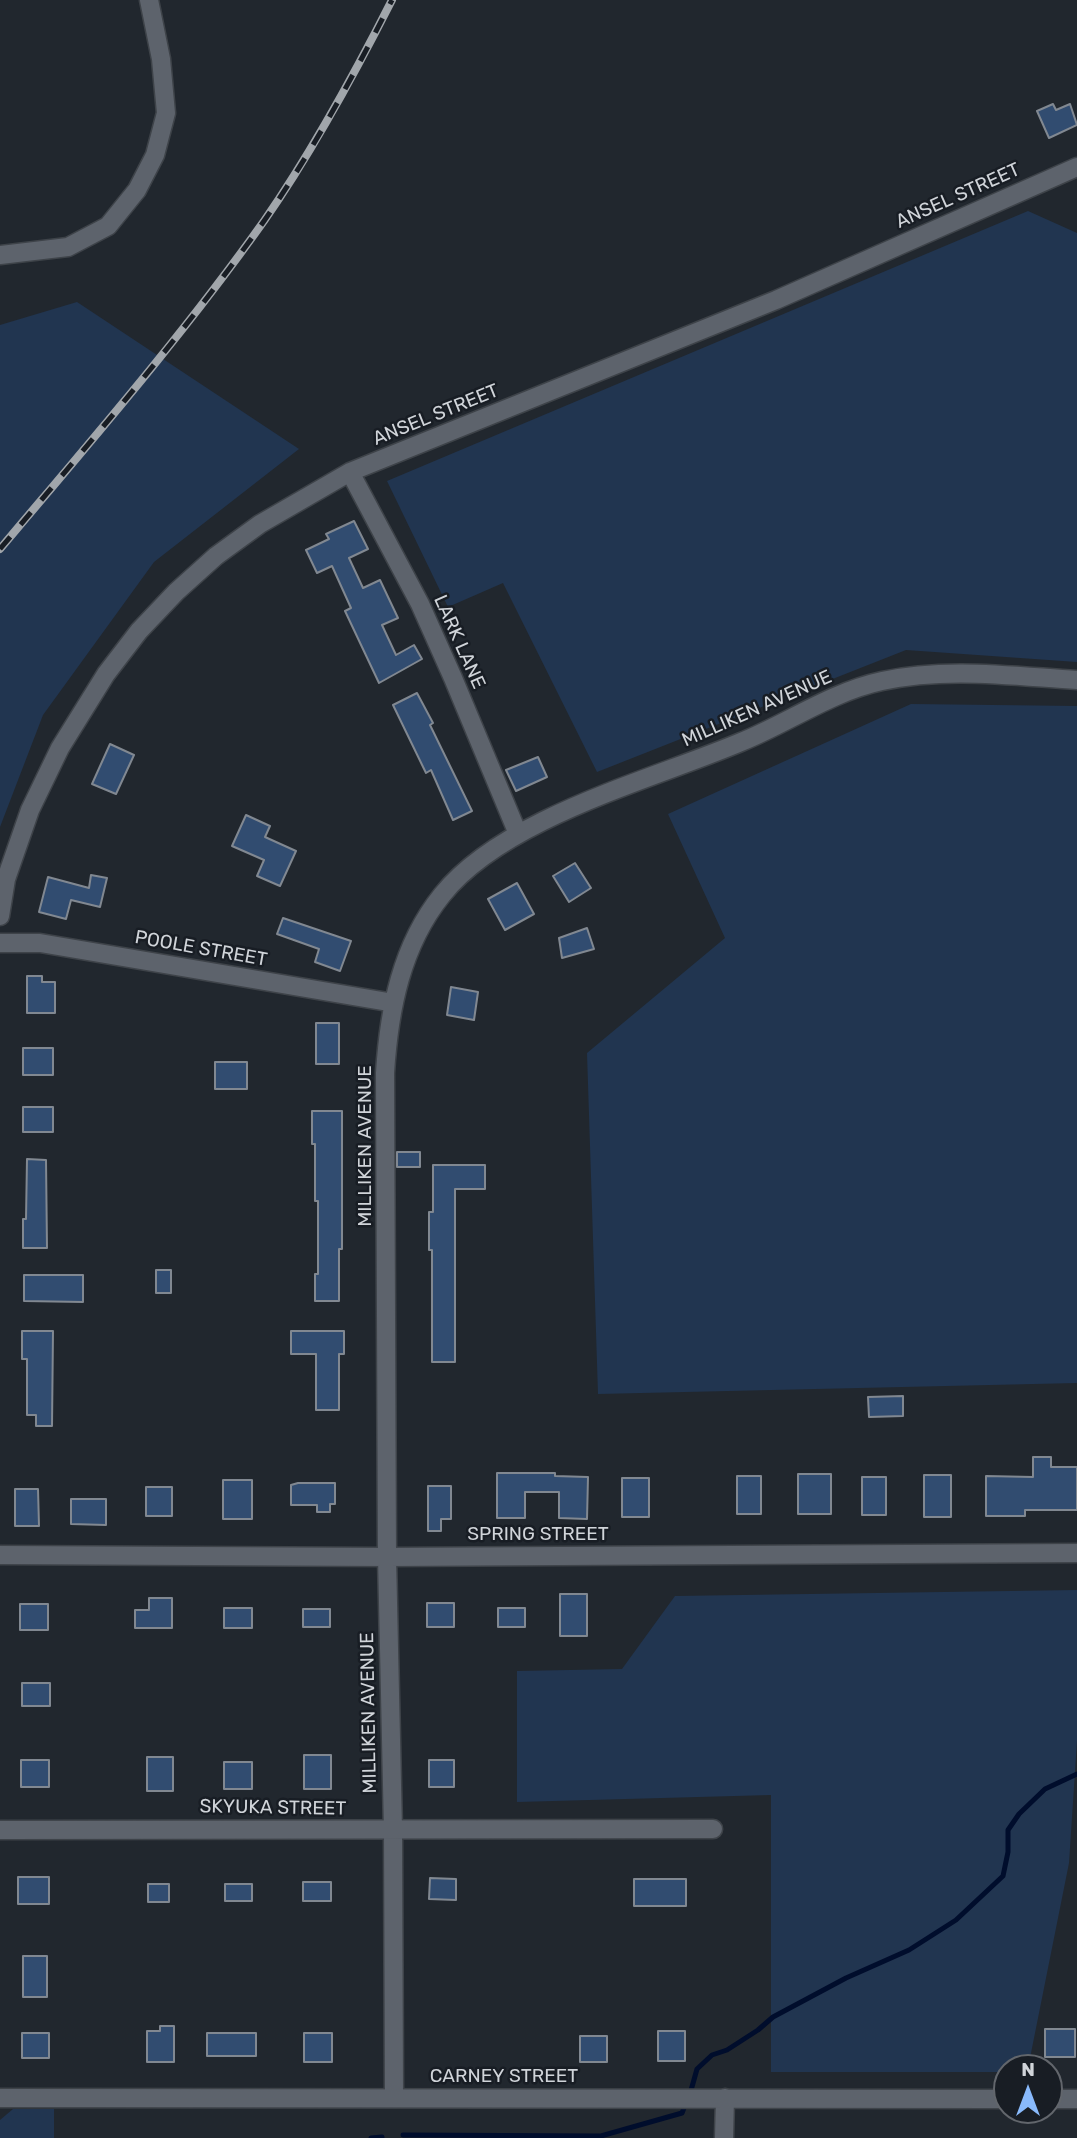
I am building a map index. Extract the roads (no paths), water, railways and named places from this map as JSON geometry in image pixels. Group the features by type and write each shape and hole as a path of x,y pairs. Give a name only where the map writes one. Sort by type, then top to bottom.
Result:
{"street":[{"path":"0,255 68,247 108,226 138,190 155,155 166,113 161,58 149,0"},
{"name":"ANSEL STREET","path":"0,916 6,879 17,844 60,748 106,674 139,631 176,592 216,556 260,524 350,472 776,300 1077,167"},
{"name":"LARK LANE","path":"350,472 420,604 518,834"},
{"name":"MILLIKEN AVENUE","path":"394,2098 393,1830 387,1557 385,1073 394,1003 402,970 420,924 443,893 464,871 518,834 581,805 743,741 840,694 880,681 920,674 962,673 1077,680"},
{"name":"POOLE STREET","path":"0,943 40,943 394,1003"},
{"name":"SPRING STREET","path":"0,1555 387,1557 1077,1552"},
{"name":"SKYUKA STREET","path":"0,1830 713,1829"},
{"name":"CARNEY STREET","path":"0,2098 993,2099"},
{"path":"724,2138 725,2098"}],"waterway":[{"path":"690,2094 697,2069 712,2055 727,2050 773,2017 846,1978 909,1950 956,1920 1003,1876 1008,1852 1008,1830 1019,1814 1045,1789 1077,1774"},
{"path":"403,2135 601,2136 682,2113 686,2103"},
{"path":"371,2138 382,2137"}],"railway":[{"path":"0,549 169,347 264,221 332,113 392,0"}]}
